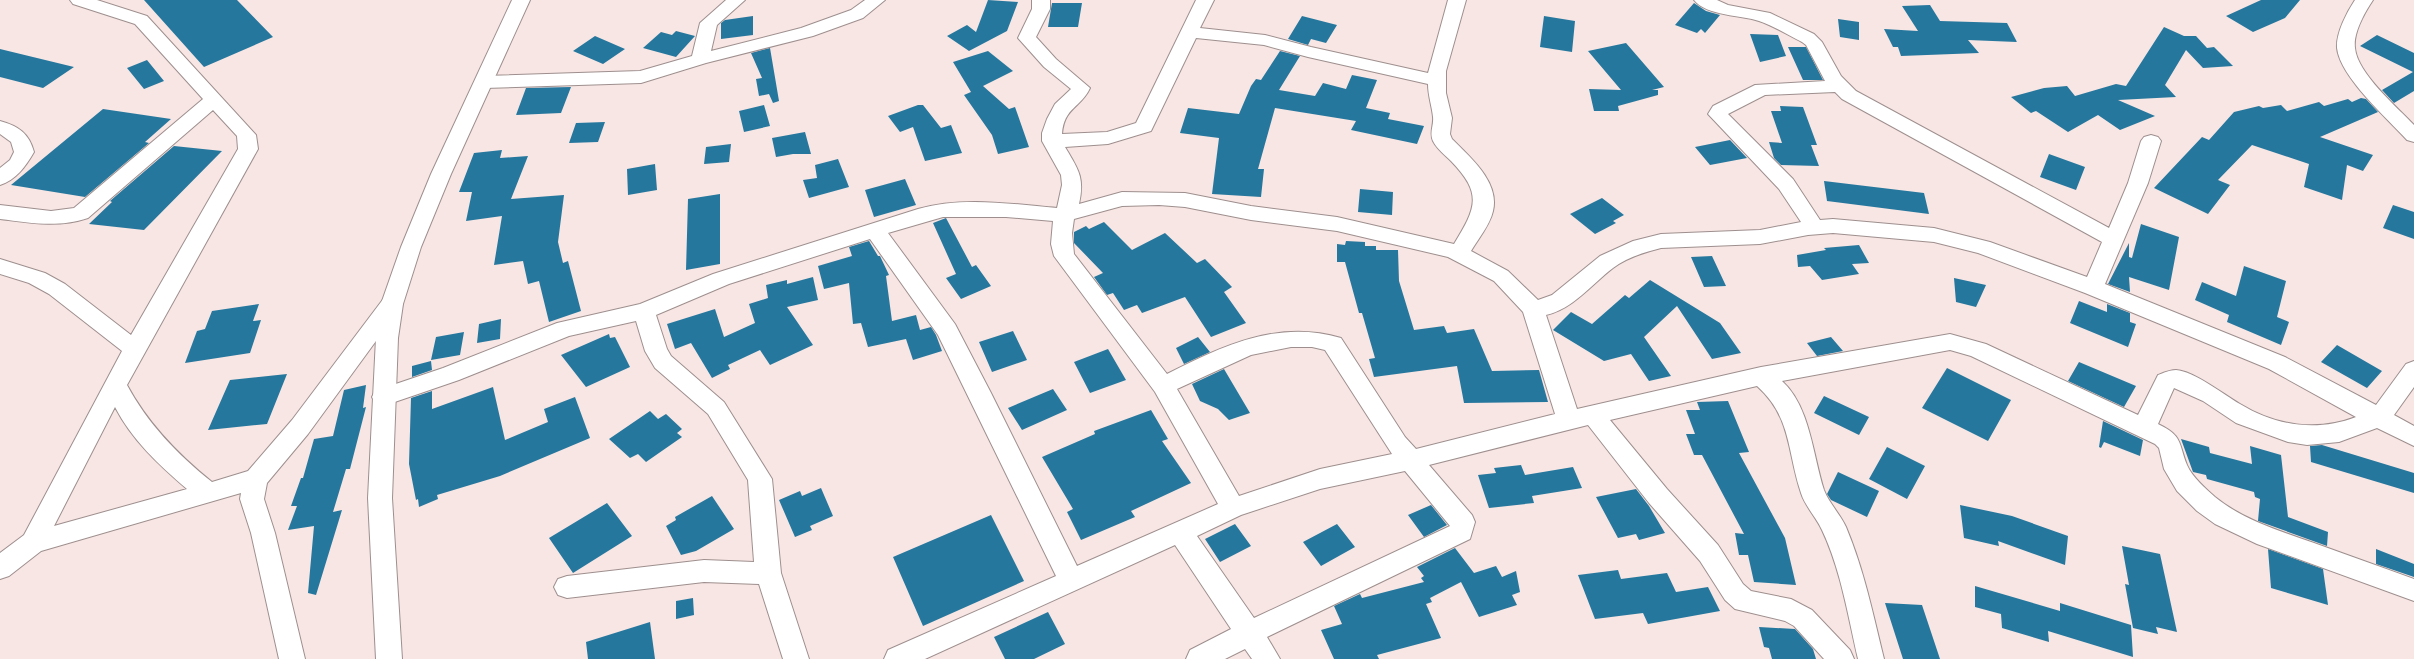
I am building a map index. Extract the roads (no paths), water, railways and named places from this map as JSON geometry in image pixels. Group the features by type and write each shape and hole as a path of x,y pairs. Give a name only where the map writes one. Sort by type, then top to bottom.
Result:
{"main road":[{"path":"33,543 134,349 248,149 246,135 141,20 133,16 79,0"},
{"path":"390,659 380,498 383,397 387,338 392,304 412,247 441,174 521,0"},
{"path":"700,58 709,23 736,0"},
{"path":"484,82 636,78 700,58 807,32 857,14 876,0"},
{"path":"1042,0 1041,9 1027,38 1050,63 1081,88 1059,113 1051,134 1052,141 1071,173 1072,187 1063,215 1060,244 1064,256 1163,386 1233,508"},
{"path":"1052,141 1108,138 1144,127 1188,32 1205,0"},
{"path":"1457,0 1436,80 1443,118 1440,134 1443,142 1478,180 1484,202 1483,211 1458,254"},
{"path":"1703,0 1723,9 1764,16 1808,38 1813,42 1838,86 1850,95 2113,239"},
{"path":"2364,0 2353,16 2347,37 2346,48 2359,78 2414,136"},
{"path":"1188,32 1265,40 1308,52 1436,80"},
{"path":"1814,227 1786,184 1717,114 1720,110 1762,89 1838,86"},
{"path":"0,212 58,219 70,218 81,213 214,99"},
{"path":"0,127 14,132 22,140 24,152 17,164 0,178"},
{"path":"2093,288 2138,184 2151,141"},
{"path":"383,397 451,374 565,329 644,311 721,278 874,229 943,210 1006,210 1063,215 1122,199 1159,198 1185,200 1250,213 1337,224 1418,241 1458,254 1501,276 1533,308 1569,420"},
{"path":"1533,308 1547,307 1560,301 1607,261 1640,246 1686,238 1760,236 1814,227 1864,228 1959,240 2093,288 2277,363 2414,436"},
{"path":"874,229 947,330 984,400 1071,581"},
{"path":"0,266 37,278 57,288 134,349"},
{"path":"292,659 269,555 252,499 256,480 300,427 392,304"},
{"path":"644,311 656,351 663,362 716,408 756,469 760,479 768,573 796,659"},
{"path":"1163,386 1228,353 1244,348 1272,342 1304,339 1323,340 1332,344 1397,444 1463,522 1461,532 1249,633 1199,659"},
{"path":"897,659 1233,508 1320,479 1411,460 1487,439 1569,420 1594,416 1761,376 1950,342 1978,350 2167,440 2176,469 2186,484 2206,504 2224,517 2266,537 2414,590"},
{"path":"2144,428 2166,381 2176,379 2211,396 2244,417 2300,435 2339,433 2380,417 2414,370"},
{"path":"1761,376 1780,393 1797,426 1814,494 1833,527 1852,579 1871,659"},
{"path":"115,385 135,421 153,442 177,467 209,493"},
{"path":"1594,416 1658,496 1709,553 1734,592 1744,601 1791,611 1803,618 1841,659"},
{"path":"2,565 33,543 256,480"},
{"path":"1180,532 1267,659"},
{"path":"567,587 704,571 768,573"}]}
